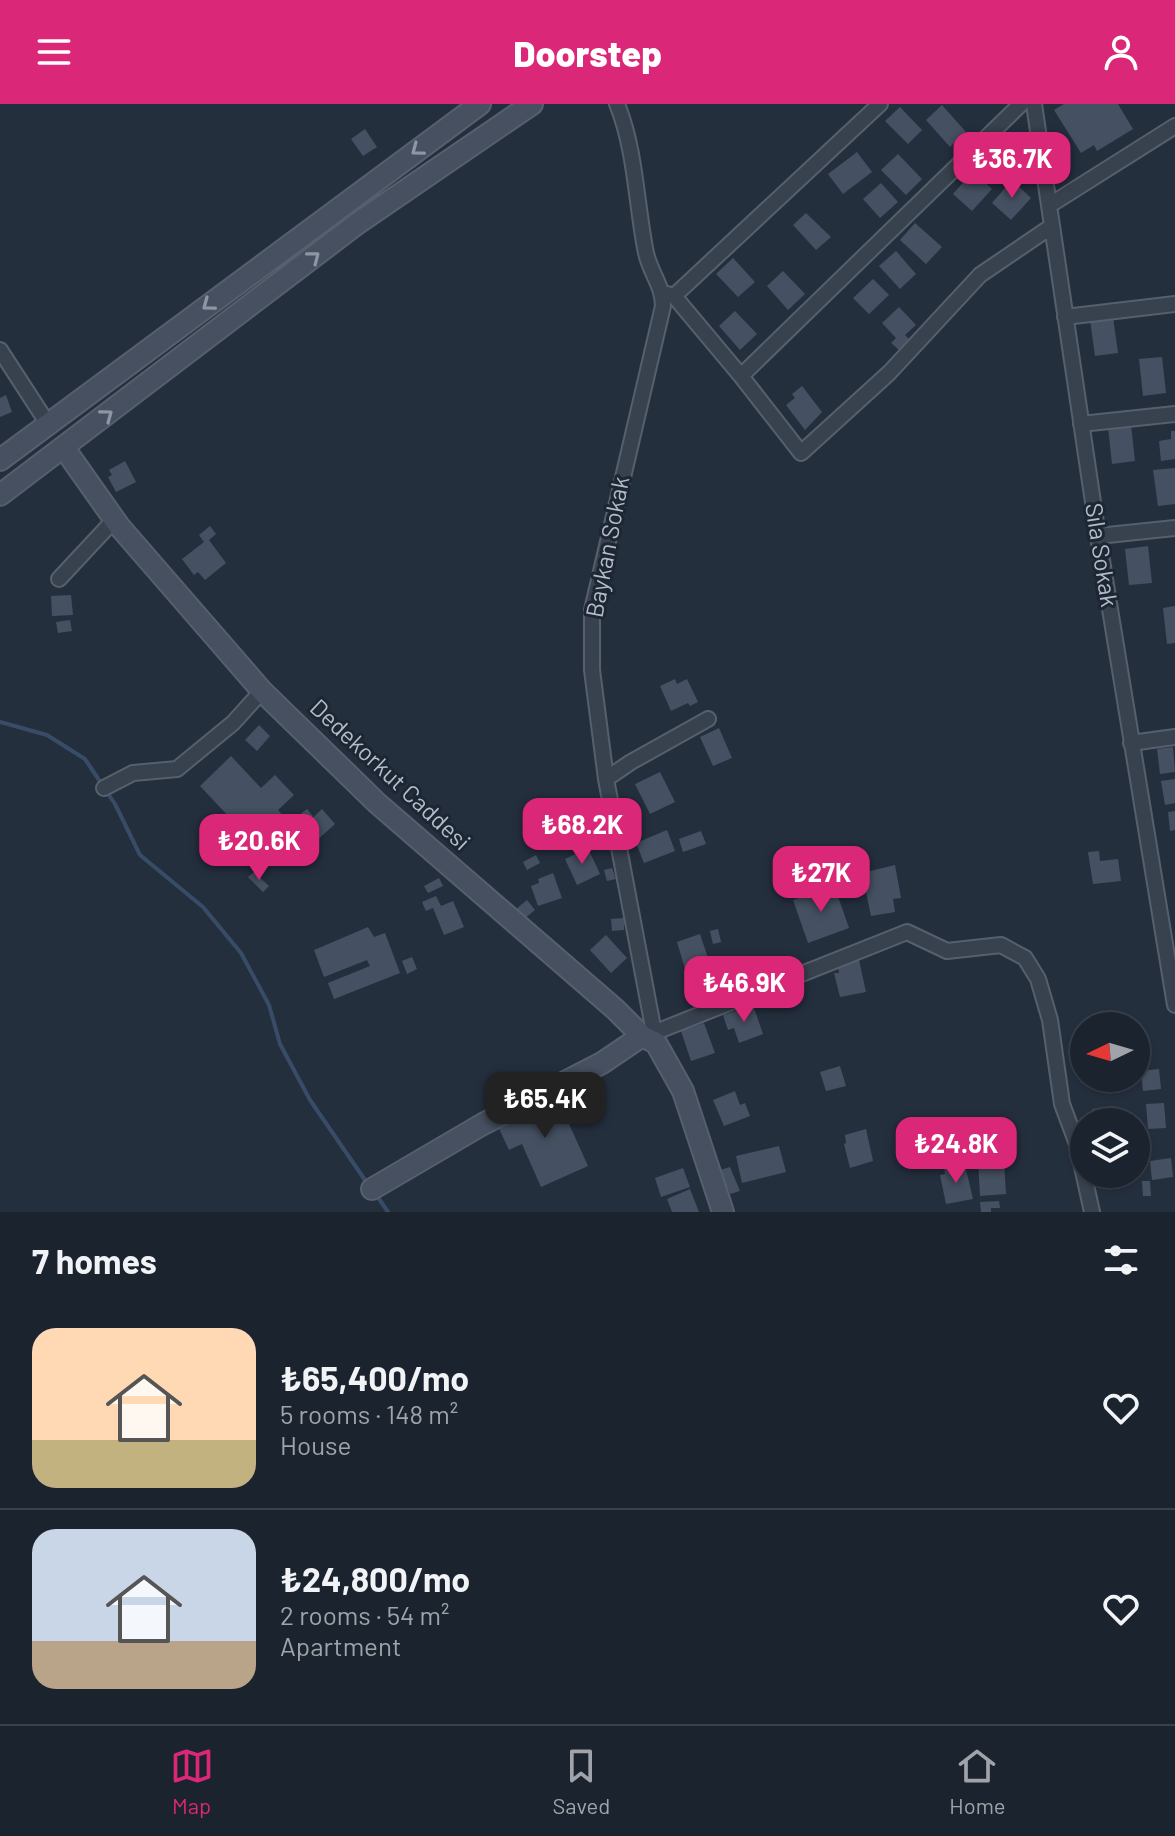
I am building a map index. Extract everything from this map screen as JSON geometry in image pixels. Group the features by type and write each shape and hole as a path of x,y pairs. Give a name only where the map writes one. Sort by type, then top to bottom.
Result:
{"street":[{"path":"0,460 480,104"},
{"path":"0,495 358,223 532,104"},
{"path":"617,104 634,174 647,255 668,294 741,376 801,453 889,373 980,275 1052,226"},
{"path":"668,294 880,104"},
{"path":"741,376 1021,104"},
{"name":"Sıla Sokak","path":"1034,104 1131,743 1170,939 1175,1005"},
{"path":"1050,205 1175,126"},
{"name":"Baykan Sokak","path":"651,1037 606,779 592,670 592,610 668,294"},
{"path":"1065,317 1175,304"},
{"path":"0,350 48,424"},
{"path":"1081,424 1175,414"},
{"name":"Dedekorkut Caddesi","path":"64,448 115,519 262,691 377,803 651,1037 683,1091 723,1212"},
{"path":"59,579 115,519"},
{"path":"1098,536 1175,528"},
{"path":"104,788 133,773 177,769 233,723 262,691"},
{"path":"606,779 708,719"},
{"path":"1131,743 1175,737"},
{"path":"372,1189 483,1124 651,1037 907,932 947,951 1001,945 1025,958 1038,979 1050,1020 1062,1104 1070,1121"},
{"path":"1088,1188 1092,1212"}],"building":[{"path":"1064,104 1118,104 1133,129 1097,151 1094,145 1081,153 1054,110"},
{"path":"942,105 966,132 950,147 926,120"},
{"path":"900,107 922,130 908,144 885,121"},
{"path":"365,129 377,147 363,156 351,139"},
{"path":"857,152 872,172 843,194 828,174"},
{"path":"898,154 922,179 906,195 881,170"},
{"path":"973,171 992,189 972,211 953,194"},
{"path":"1012,180 1031,198 1011,220 992,203"},
{"path":"881,183 898,202 880,218 863,199"},
{"path":"806,213 831,237 816,250 793,225"},
{"path":"915,223 942,247 926,264 900,240"},
{"path":"896,251 916,274 900,289 879,266"},
{"path":"733,258 755,282 738,297 716,274"},
{"path":"783,271 805,294 788,310 767,286"},
{"path":"873,279 889,295 869,314 853,298"},
{"path":"899,307 916,325 905,335 909,339 899,350 891,343 896,338 882,323"},
{"path":"735,311 757,334 740,350 719,326"},
{"path":"1113,317 1118,353 1095,356 1090,320"},
{"path":"1162,357 1166,393 1143,396 1139,359"},
{"path":"802,386 822,412 805,430 786,405 795,398 792,394"},
{"path":"6,395 12,412 0,417 0,398"},
{"path":"1131,425 1135,461 1112,464 1108,427"},
{"path":"1171,431 1175,431 1175,459 1161,461 1159,441 1171,439"},
{"path":"125,461 136,482 116,492 108,477 112,475 109,470"},
{"path":"1175,468 1175,504 1158,506 1153,470"},
{"path":"210,526 216,534 209,540 226,563 205,580 198,572 194,575 182,559 204,542 199,535"},
{"path":"1148,546 1152,583 1129,585 1125,549"},
{"path":"71,595 73,615 52,616 51,596"},
{"path":"1175,606 1175,643 1167,644 1163,608"},
{"path":"70,620 72,631 58,633 56,622"},
{"path":"675,679 677,684 687,679 698,702 671,711 660,686"},
{"path":"259,725 270,736 257,751 245,740"},
{"path":"719,728 732,758 713,766 700,737"},
{"path":"1173,747 1175,772 1160,774 1157,749"},
{"path":"231,756 261,788 275,775 294,795 278,810 292,825 263,853 200,786"},
{"path":"660,772 675,802 650,814 635,784"},
{"path":"1175,779 1175,803 1165,805 1161,781"},
{"path":"307,809 313,816 304,823 298,816"},
{"path":"322,809 335,824 315,842 309,836 306,839 299,831"},
{"path":"1175,811 1175,830 1170,831 1168,812"},
{"path":"667,830 675,851 644,863 636,843"},
{"path":"701,831 706,844 683,852 679,839"},
{"path":"298,842 307,854 301,859 291,847"},
{"path":"588,848 600,874 577,885 565,859"},
{"path":"1099,851 1100,861 1118,859 1121,881 1093,884 1088,852"},
{"path":"536,855 540,863 527,870 523,862"},
{"path":"895,865 901,898 893,899 895,912 871,916 862,873"},
{"path":"612,868 616,879 607,881 604,870"},
{"path":"254,872 269,886 263,892 248,877"},
{"path":"553,873 562,898 538,906 531,886 539,883 538,879"},
{"path":"439,878 443,886 428,893 424,886"},
{"path":"834,885 849,928 808,943 793,900"},
{"path":"436,896 441,906 453,901 464,927 444,935 433,908 426,911 422,902"},
{"path":"527,900 535,910 524,919 516,909"},
{"path":"624,918 624,930 612,931 611,919"},
{"path":"368,927 374,937 385,933 400,973 334,999 328,983 370,966 367,960 324,977 314,950"},
{"path":"718,929 721,942 713,944 710,931"},
{"path":"700,934 710,964 686,972 677,942"},
{"path":"606,935 627,958 611,973 590,950"},
{"path":"412,957 417,969 407,974 402,961"},
{"path":"859,960 866,992 840,997 834,973 839,973 838,965"},
{"path":"753,1005 763,1034 739,1043 734,1028 728,1030 723,1015"},
{"path":"704,1023 715,1053 691,1061 681,1031"},
{"path":"840,1066 846,1086 826,1091 820,1072"},
{"path":"1159,1069 1161,1089 1150,1090 1150,1070"},
{"path":"735,1091 740,1105 745,1103 750,1116 724,1126 713,1100"},
{"path":"556,1095 588,1166 541,1187 522,1144 509,1150 496,1122"},
{"path":"1164,1103 1166,1128 1150,1129 1150,1108 1146,1108 1146,1104"},
{"path":"866,1129 873,1161 850,1168 845,1135"},
{"path":"779,1146 786,1172 742,1183 736,1156"},
{"path":"1171,1158 1173,1177 1152,1180 1150,1161"},
{"path":"1004,1160 1006,1194 980,1196 978,1161"},
{"path":"965,1165 973,1199 946,1204 940,1175 945,1174 944,1169"},
{"path":"730,1167 740,1191 730,1194 720,1170"},
{"path":"683,1168 690,1187 661,1197 655,1178"},
{"path":"1150,1181 1151,1196 1143,1196 1142,1188 1150,1188"},
{"path":"690,1189 699,1212 672,1212 667,1199"},
{"path":"999,1201 1000,1208 981,1212 980,1202"}],"waterway":[{"path":"0,722 47,735 85,759 115,804 140,855 203,907 241,953 269,1005 280,1044 310,1100 367,1183"},
{"path":"375,1193 388,1212"}]}
